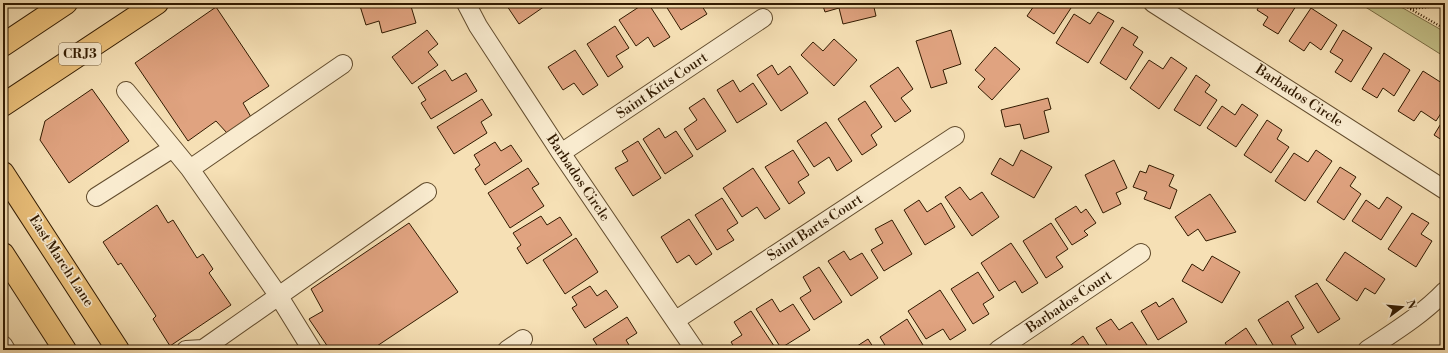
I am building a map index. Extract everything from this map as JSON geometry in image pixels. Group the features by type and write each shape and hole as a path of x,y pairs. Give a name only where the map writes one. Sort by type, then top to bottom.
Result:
{"main road":[{"path":"3,45 66,3"},
{"name":"CR J3","path":"3,105 156,3"},
{"name":"East March Lane","path":"3,173 118,350"},
{"path":"3,254 65,350"}],"street":[{"name":"Barbados Circle","path":"466,3 478,26 561,153 695,350"},
{"name":"Barbados Circle","path":"1154,3 1445,190"},
{"name":"Saint Kitts Court","path":"561,153 763,18"},
{"path":"190,168 343,64"},
{"path":"126,91 190,168 278,295 312,350"},
{"name":"Saint Barts Court","path":"676,320 955,136"},
{"path":"96,197 173,148"},
{"path":"197,350 427,192"},
{"name":"Barbados Court","path":"998,350 1141,254"},
{"path":"1367,350 1413,319 1435,302 1445,291"},
{"path":"507,350 523,339"},
{"path":"3,345 6,350"}],"path":[{"path":"1400,3 1445,29"},
{"path":"1410,9 1445,5"}],"shaded area":[{"path":"1359,3 1394,3 1445,32 1445,57"}],"building":[{"path":"370,3 410,3 416,23 382,33 379,21 366,25 360,6"},
{"path":"505,3 543,3 545,6 519,24"},
{"path":"645,3 648,3 670,37 654,47 648,37 636,46 619,20"},
{"path":"664,3 700,3 707,14 681,30"},
{"path":"822,3 873,3 876,16 843,24 839,8 825,12"},
{"path":"1036,3 1064,3 1071,8 1054,34 1027,16"},
{"path":"1261,3 1298,3 1278,34 1263,25 1268,17 1257,10"},
{"path":"216,7 269,86 243,103 251,117 227,133 216,121 188,141 135,63"},
{"path":"1311,8 1337,25 1321,50 1310,42 1304,51 1289,41"},
{"path":"1098,12 1114,21 1088,63 1056,43 1074,14 1090,24"},
{"path":"615,26 629,48 616,56 623,67 608,77 587,44"},
{"path":"1122,27 1138,37 1133,45 1143,52 1126,80 1100,63"},
{"path":"427,30 438,44 428,52 438,65 412,84 392,57"},
{"path":"951,30 961,64 943,70 947,83 931,88 916,41"},
{"path":"1343,30 1372,48 1351,82 1335,72 1343,60 1330,52"},
{"path":"834,39 857,60 834,86 801,55 813,42 823,51"},
{"path":"995,47 1020,69 992,100 978,87 985,79 975,70"},
{"path":"575,50 598,85 583,95 574,83 563,90 548,67"},
{"path":"1384,53 1410,70 1394,96 1383,88 1377,98 1362,89"},
{"path":"1171,57 1187,68 1159,109 1130,88 1149,60 1163,69"},
{"path":"772,65 778,75 790,66 808,93 781,111 757,75"},
{"path":"898,67 913,89 901,98 911,111 895,122 870,86"},
{"path":"445,70 452,81 466,73 477,91 431,119 421,103 426,100 418,87"},
{"path":"1423,71 1445,85 1445,107 1436,121 1421,111 1414,121 1398,111"},
{"path":"1196,75 1210,85 1205,92 1217,100 1200,126 1174,110"},
{"path":"733,80 740,92 753,83 767,104 737,123 717,90"},
{"path":"92,89 129,141 69,183 40,140 45,121"},
{"path":"704,98 726,131 697,150 684,129 697,120 689,108"},
{"path":"1048,98 1051,109 1044,111 1049,132 1024,139 1020,124 1005,127 1001,110"},
{"path":"482,99 492,115 481,122 487,133 454,154 437,127"},
{"path":"865,101 882,127 871,135 877,145 862,155 838,119"},
{"path":"1242,104 1258,115 1236,147 1207,128 1222,106 1235,115"},
{"path":"1445,117 1445,142 1434,135"},
{"path":"1267,120 1282,130 1277,139 1289,147 1271,173 1244,155"},
{"path":"826,122 852,161 837,171 829,157 814,167 797,141"},
{"path":"659,128 665,138 676,131 693,156 665,174 643,139"},
{"path":"638,141 661,178 633,196 615,168 628,161 622,151"},
{"path":"495,142 501,151 511,145 522,161 485,185 475,169 480,165 474,155"},
{"path":"793,150 809,175 798,182 805,193 789,204 765,167"},
{"path":"1021,150 1052,167 1034,198 991,174 1000,158 1013,166"},
{"path":"1316,150 1332,161 1305,201 1275,181 1294,153 1308,162"},
{"path":"1114,160 1127,188 1116,193 1121,204 1103,213 1085,175"},
{"path":"1149,165 1174,175 1169,186 1177,190 1170,209 1144,199 1147,192 1133,187 1140,171 1146,173"},
{"path":"1340,167 1356,177 1350,186 1361,194 1344,220 1317,202"},
{"path":"528,168 539,184 532,188 544,206 510,228 488,193"},
{"path":"753,168 780,209 765,219 757,207 742,217 723,188"},
{"path":"960,187 970,200 982,192 999,217 972,236 945,197"},
{"path":"1210,194 1236,232 1206,241 1198,229 1188,236 1175,217"},
{"path":"1387,197 1402,207 1381,240 1352,221 1366,200 1379,209"},
{"path":"722,198 738,223 727,230 734,240 717,250 695,215"},
{"path":"919,200 927,212 941,203 955,227 925,245 904,210"},
{"path":"157,205 168,223 173,220 197,258 203,254 213,269 209,273 231,305 170,346 153,319 156,316 121,263 118,265 103,242"},
{"path":"1076,206 1081,213 1086,209 1096,223 1084,231 1088,235 1072,245 1055,219"},
{"path":"1412,213 1429,223 1421,234 1432,241 1416,267 1388,249"},
{"path":"541,216 547,225 560,217 572,235 527,264 517,248 521,245 513,233"},
{"path":"689,219 712,254 696,265 689,255 677,263 661,237"},
{"path":"892,220 912,254 884,271 871,250 883,243 875,229"},
{"path":"409,223 458,292 371,350 330,350 309,319 323,311 311,289"},
{"path":"1051,223 1068,249 1056,257 1063,267 1046,278 1023,241"},
{"path":"576,238 598,272 565,294 543,260"},
{"path":"1011,243 1038,283 1022,293 1015,281 999,291 981,263"},
{"path":"844,251 850,260 862,253 878,278 851,296 828,261"},
{"path":"1345,252 1385,279 1375,294 1365,288 1357,301 1326,280"},
{"path":"1212,256 1240,272 1222,303 1182,281 1192,264 1203,271"},
{"path":"819,267 842,302 814,320 800,298 811,291 803,277"},
{"path":"978,272 994,297 983,304 989,314 973,324 951,289"},
{"path":"1317,283 1340,319 1318,333 1295,296"},
{"path":"590,286 597,296 606,290 618,307 585,328 572,308 577,305 572,297"},
{"path":"940,290 966,330 950,340 943,329 926,339 908,311"},
{"path":"1173,298 1187,322 1158,340 1141,311 1156,302 1159,307"},
{"path":"772,299 780,312 793,304 810,330 781,348 756,309"},
{"path":"1288,301 1304,328 1291,336 1299,350 1276,350 1258,320"},
{"path":"751,311 776,349 736,350 731,342 742,335 734,322"},
{"path":"627,317 637,333 626,340 632,350 600,350 593,339"},
{"path":"907,319 923,345 916,350 888,350 880,337"},
{"path":"1111,319 1119,330 1132,322 1147,345 1140,350 1110,350 1096,328"},
{"path":"1246,328 1260,350 1230,350 1225,343"},
{"path":"1083,336 1092,350 1069,350 1068,347"},
{"path":"868,339 875,350 851,350"}]}
